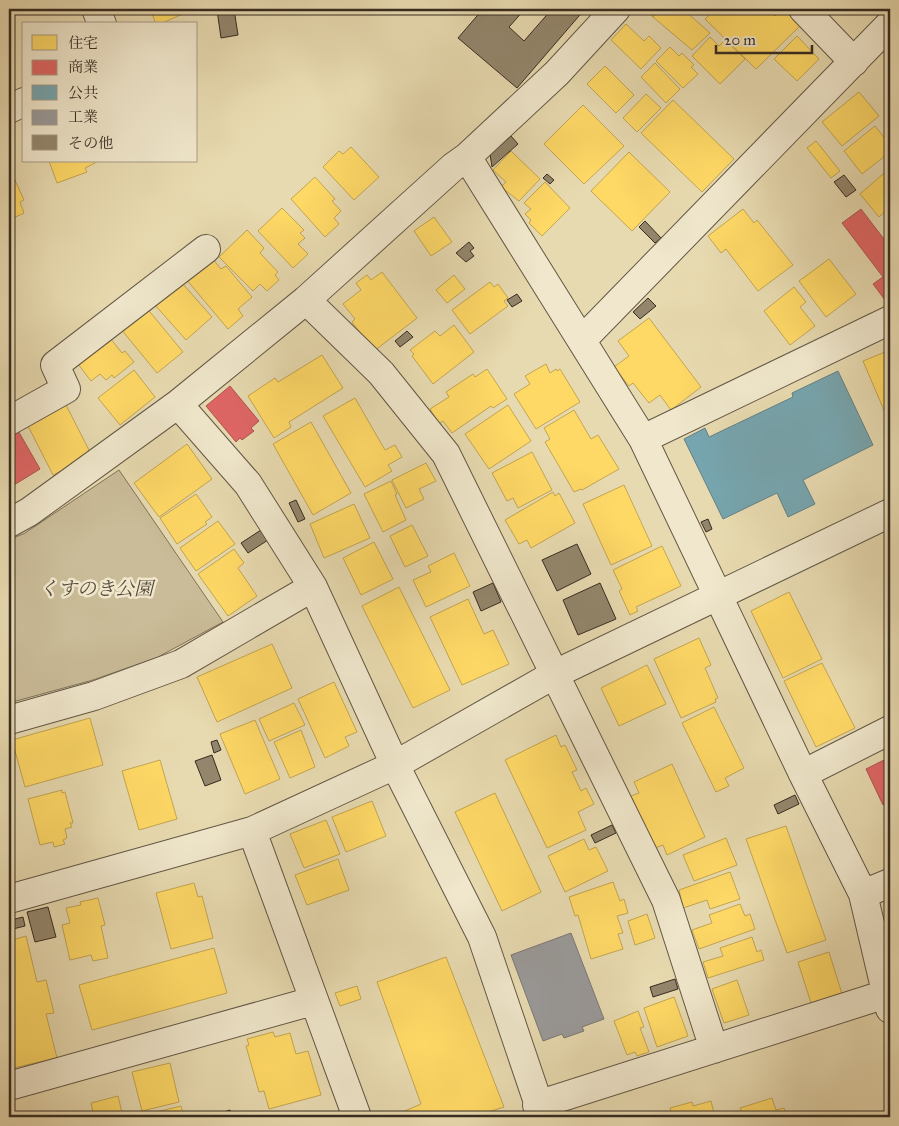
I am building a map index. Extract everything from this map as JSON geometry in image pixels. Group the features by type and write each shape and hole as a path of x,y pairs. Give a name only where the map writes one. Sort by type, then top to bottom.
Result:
{"street":[{"path":"96,9 101,22"},
{"path":"9,523 29,512 178,404 306,300 453,167 468,157 557,73 616,9"},
{"path":"803,9 854,62"},
{"path":"583,340 890,24"},
{"path":"178,404 248,484 313,587 395,764 482,937 540,1111 714,1049 888,1002 863,894 803,774 643,439 468,157"},
{"path":"9,421 66,389 55,365 206,249"},
{"path":"306,300 381,373 446,454 666,900 714,1049"},
{"path":"643,439 890,320"},
{"path":"9,899 252,831 395,764 555,674 890,513"},
{"path":"9,720 94,696 181,664 313,587"},
{"path":"803,774 890,730"},
{"path":"252,831 357,1117"},
{"path":"863,894 890,883"},
{"path":"9,1086 313,1001"}],"green space":[{"name":"くすのき公園","path":"119,470 223,622 158,657 93,680 9,703 9,540 25,533"}],"building: 住宅":[{"path":"150,9 194,9 165,22 155,22"},
{"path":"644,9 660,9 653,17"},
{"path":"661,9 683,9 710,33 692,50 653,17"},
{"path":"716,9 768,9 775,16 783,9 800,26 756,69 705,19"},
{"path":"626,24 644,41 649,36 661,48 641,69 611,40"},
{"path":"797,36 819,59 797,81 774,59"},
{"path":"710,37 719,46 725,40 745,59 720,84 692,56"},
{"path":"670,47 679,56 682,53 694,65 691,67 698,74 683,88 656,61"},
{"path":"655,63 680,89 666,103 641,77"},
{"path":"605,66 634,95 616,113 587,84"},
{"path":"859,92 879,116 842,146 822,122"},
{"path":"646,94 661,108 637,132 623,118"},
{"path":"673,100 734,159 702,192 641,133"},
{"path":"583,105 624,146 584,184 544,144"},
{"path":"875,126 890,145 890,152 862,174 844,151"},
{"path":"816,141 840,171 831,178 807,148"},
{"path":"351,147 379,177 354,200 323,167 339,151 343,154"},
{"path":"511,151 540,179 519,201 501,187 506,182 493,170"},
{"path":"629,152 670,192 632,231 591,191"},
{"path":"49,162 94,162 85,168 87,172 57,183"},
{"path":"890,168 890,207 879,217 860,194"},
{"path":"315,177 335,199 332,201 341,211 334,218 339,224 325,237 291,199"},
{"path":"14,178 24,200 20,202 24,213 9,220 9,180"},
{"path":"545,182 570,208 542,236 529,223 531,220 525,214 531,209 524,203"},
{"path":"282,208 304,230 300,233 305,238 298,244 308,254 293,268 258,231"},
{"path":"743,209 754,223 757,220 793,265 758,291 726,249 721,253 708,236"},
{"path":"434,217 452,242 431,256 414,231"},
{"path":"247,230 264,248 260,253 278,272 275,275 279,280 267,291 260,284 253,291 219,257"},
{"path":"211,257 221,269 226,266 252,297 238,309 243,316 228,329 186,279"},
{"path":"829,259 856,294 826,317 799,281"},
{"path":"382,272 417,318 374,351 352,322 355,319 343,304 361,290 356,283 367,275 371,280"},
{"path":"454,275 465,289 447,303 436,290"},
{"path":"181,282 212,317 186,340 155,305"},
{"path":"490,282 494,287 498,284 508,298 504,301 508,306 470,334 452,310"},
{"path":"794,287 806,302 800,307 815,326 790,345 764,311"},
{"path":"145,306 183,352 157,373 120,328"},
{"path":"649,318 701,387 671,410 660,395 649,403 633,383 629,386 614,367 629,356 618,341"},
{"path":"454,325 474,352 433,384 412,356 414,354 410,350 435,331 440,336"},
{"path":"110,338 122,353 125,351 134,362 114,378 112,375 106,380 100,374 91,381 78,364"},
{"path":"890,350 890,413 886,415 863,361"},
{"path":"322,355 343,388 289,422 291,427 274,438 248,396 275,378 278,382"},
{"path":"546,364 550,373 560,369 580,402 536,429 514,394 530,384 525,376"},
{"path":"487,369 507,399 493,408 491,406 452,433 443,421 439,424 430,409 449,397 446,392 473,374 475,377"},
{"path":"134,370 155,397 120,425 98,398"},
{"path":"355,398 385,450 395,445 402,457 388,465 392,471 365,487 323,416"},
{"path":"65,403 92,456 53,475 26,422"},
{"path":"508,405 531,441 489,469 465,434"},
{"path":"574,410 591,439 598,435 619,469 582,490 574,492 545,442 550,439 544,428"},
{"path":"311,422 351,493 313,515 273,444"},
{"path":"187,444 212,479 159,517 134,483"},
{"path":"532,452 552,490 518,508 513,498 507,501 492,473"},
{"path":"426,463 436,481 419,489 424,499 406,508 392,480"},
{"path":"391,481 406,520 383,532 364,494"},
{"path":"624,485 652,546 611,565 583,504"},
{"path":"553,492 555,496 559,493 575,523 531,548 527,540 519,544 505,520"},
{"path":"196,494 212,517 205,522 207,524 177,544 160,518"},
{"path":"354,504 370,538 324,558 310,524"},
{"path":"218,521 235,544 196,571 180,548"},
{"path":"412,525 428,556 405,567 390,536"},
{"path":"374,542 393,579 361,595 343,558"},
{"path":"662,546 681,586 636,607 638,611 630,615 619,591 622,589 613,570"},
{"path":"234,549 244,563 238,568 257,596 228,616 198,574"},
{"path":"454,553 470,586 426,607 413,580 431,572 428,566"},
{"path":"399,587 450,690 413,708 362,606"},
{"path":"789,592 822,659 783,678 751,611"},
{"path":"468,599 484,634 493,630 509,664 462,685 430,617"},
{"path":"699,638 711,665 705,668 718,698 715,699 716,702 681,718 654,659"},
{"path":"272,644 292,688 217,722 197,677"},
{"path":"822,663 855,728 816,747 784,681"},
{"path":"647,665 666,704 619,726 601,688"},
{"path":"334,682 357,732 345,737 349,746 325,758 298,699"},
{"path":"294,703 305,725 269,741 259,719"},
{"path":"714,707 744,768 725,778 729,786 716,792 682,723"},
{"path":"90,718 103,765 25,787 12,740"},
{"path":"255,720 280,779 245,794 220,734"},
{"path":"301,730 315,767 290,778 274,742"},
{"path":"556,735 561,747 565,745 577,770 572,772 581,791 586,788 594,804 578,812 586,830 547,848 505,760"},
{"path":"160,760 177,819 139,830 122,771"},
{"path":"672,764 705,837 667,855 663,845 655,848 631,796 639,793 634,782"},
{"path":"62,790 62,793 65,792 73,823 70,823 72,827 65,829 67,838 63,840 65,844 54,847 53,842 40,845 28,799"},
{"path":"495,793 541,892 502,911 455,812"},
{"path":"372,801 386,836 346,852 332,817"},
{"path":"326,820 340,854 304,868 290,834"},
{"path":"786,826 826,940 787,953 746,839"},
{"path":"726,838 737,865 694,881 683,855"},
{"path":"584,839 589,850 596,847 608,871 565,892 548,856"},
{"path":"338,859 349,890 307,905 295,875"},
{"path":"730,872 740,899 710,909 707,900 683,908 679,890"},
{"path":"613,882 620,901 624,899 628,913 617,916 623,933 618,934 623,949 591,959 578,915 575,916 569,897"},
{"path":"194,883 198,897 202,896 213,938 171,949 156,893"},
{"path":"98,898 105,925 101,926 108,958 93,961 91,955 70,960 62,925 70,923 66,908 81,905 80,902"},
{"path":"740,904 745,916 750,914 755,929 699,949 692,930 712,923 709,915"},
{"path":"890,905 890,921 885,906"},
{"path":"647,914 655,938 635,945 628,921"},
{"path":"26,936 37,982 46,980 54,1013 46,1014 57,1058 9,1069 9,941"},
{"path":"752,937 757,952 761,950 764,960 708,978 703,962 723,956 720,948"},
{"path":"214,948 227,993 92,1030 79,985"},
{"path":"829,952 842,994 811,1003 798,962"},
{"path":"446,957 504,1107 472,1117 401,1117 400,1113 421,1104 377,982"},
{"path":"737,980 749,1015 724,1023 712,989"},
{"path":"357,986 361,999 340,1006 335,993"},
{"path":"674,997 688,1036 657,1047 644,1008"},
{"path":"638,1011 644,1027 640,1028 649,1052 637,1056 635,1052 627,1055 614,1021"},
{"path":"273,1032 275,1037 290,1033 296,1054 308,1051 321,1095 269,1109 264,1091 259,1092 246,1046 249,1045 247,1039"},
{"path":"170,1063 179,1102 142,1111 132,1072"},
{"path":"118,1096 123,1117 94,1117 91,1103"},
{"path":"772,1098 776,1110 784,1108 787,1117 744,1117 740,1108"},
{"path":"711,1101 715,1117 649,1117 671,1111 670,1108 692,1102 693,1106"},
{"path":"181,1106 184,1117 135,1117"},
{"path":"738,1111 740,1117 726,1117 725,1115"},
{"path":"85,1113 86,1117 65,1117"},
{"path":"584,1113 585,1117 572,1117"}],"building: 商業":[{"path":"861,209 890,247 890,303 888,304 873,284 883,277 842,223"},
{"path":"230,386 259,421 251,428 254,431 236,442 206,406"},
{"path":"16,427 40,469 9,488 9,431"},
{"path":"890,757 890,801 883,805 866,769"}],"building: 公共":[{"path":"838,371 873,445 803,480 815,504 788,517 777,493 723,519 684,439 705,428 709,437 793,397 792,393"}],"building: 工業":[{"path":"571,933 604,1019 582,1027 584,1031 564,1038 562,1034 543,1041 511,955"}],"building: その他":[{"path":"234,9 238,35 221,38 217,10"},
{"path":"483,9 525,9 509,27 524,41 552,9 585,9 517,88 458,38"},
{"path":"511,136 518,144 492,167 490,154"},
{"path":"547,174 554,180 550,184 543,178"},
{"path":"844,175 856,190 846,197 834,182"},
{"path":"645,221 661,238 655,243 639,227"},
{"path":"469,242 474,248 470,251 474,256 466,262 456,253"},
{"path":"517,294 522,301 512,307 507,300"},
{"path":"648,298 656,306 640,319 633,312"},
{"path":"407,331 413,337 400,347 395,341"},
{"path":"296,500 305,519 298,522 289,503"},
{"path":"708,519 712,529 706,532 701,522"},
{"path":"261,530 268,540 248,553 241,543"},
{"path":"577,544 591,574 557,591 542,560"},
{"path":"493,583 501,602 481,611 473,592"},
{"path":"600,583 616,619 578,635 563,600"},
{"path":"217,740 221,750 214,753 211,742"},
{"path":"212,755 221,780 205,786 195,761"},
{"path":"795,795 799,804 778,814 774,805"},
{"path":"612,825 616,833 595,843 591,835"},
{"path":"48,907 56,937 35,942 27,912"},
{"path":"23,917 25,926 13,929 11,920"},
{"path":"675,979 678,989 653,997 650,987"},
{"path":"230,1110 232,1117 207,1117"}]}
